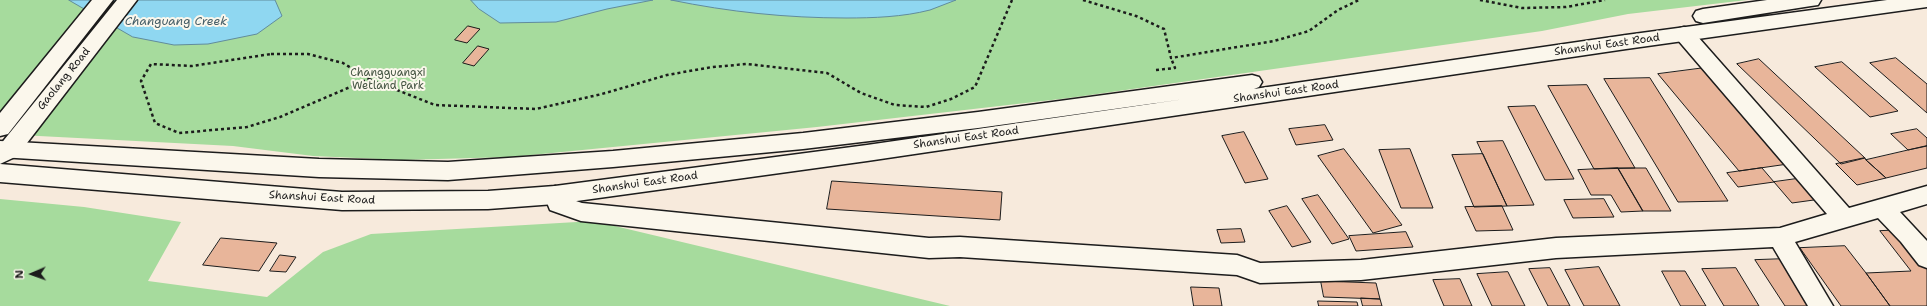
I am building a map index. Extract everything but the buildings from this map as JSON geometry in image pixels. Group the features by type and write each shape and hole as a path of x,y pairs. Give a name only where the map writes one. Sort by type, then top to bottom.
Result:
{"main road":[{"name":"Gaolang Road","path":"4,122 103,0"},
{"name":"Gaolang Road","path":"3,152 34,117 127,0"},
{"name":"Shanshui East Road","path":"0,173 342,200 472,200 555,195 1811,0"},
{"name":"Shanshui East Road","path":"3,152 71,152 319,168 448,171 575,162 795,142 979,128 1925,3"},
{"path":"1684,34 1844,218"},
{"path":"555,195 558,204 581,212 929,248 960,247 1237,266 1260,273 1360,270 1556,248 1780,237 1927,195"},
{"path":"1882,208 1909,235 1927,258"},
{"path":"1780,237 1821,306"}],"path":[{"path":"369,79 280,117 247,127 179,133 155,123 141,81 152,64 192,66 270,54 308,54 343,63 369,79 435,105 536,108 602,94 667,75 712,67 747,64 828,73 861,93 895,105 926,107 951,99 975,86 1012,0"},
{"path":"1083,0 1136,16 1164,29 1175,68 1156,70"},
{"path":"1171,58 1274,41 1309,30 1338,10 1359,0"},
{"path":"1480,0 1522,8 1566,7 1605,0"}],"green space":[{"name":"Changguangxi Wetland Park","path":"0,0 1747,0 1628,14 1542,31 1069,98 817,127 511,157 401,160 313,156 233,146 0,134"},
{"path":"0,199 84,207 181,222 148,281 267,297 323,252 371,234 594,221 950,306 0,306"}],"water":[{"name":"Changuang Creek","path":"69,0 275,0 282,16 257,34 208,44 174,45 133,37"},
{"path":"471,0 653,0 607,9 556,22 500,23 479,9"},
{"path":"671,0 956,0 930,10 899,16 846,18 758,14"}]}
